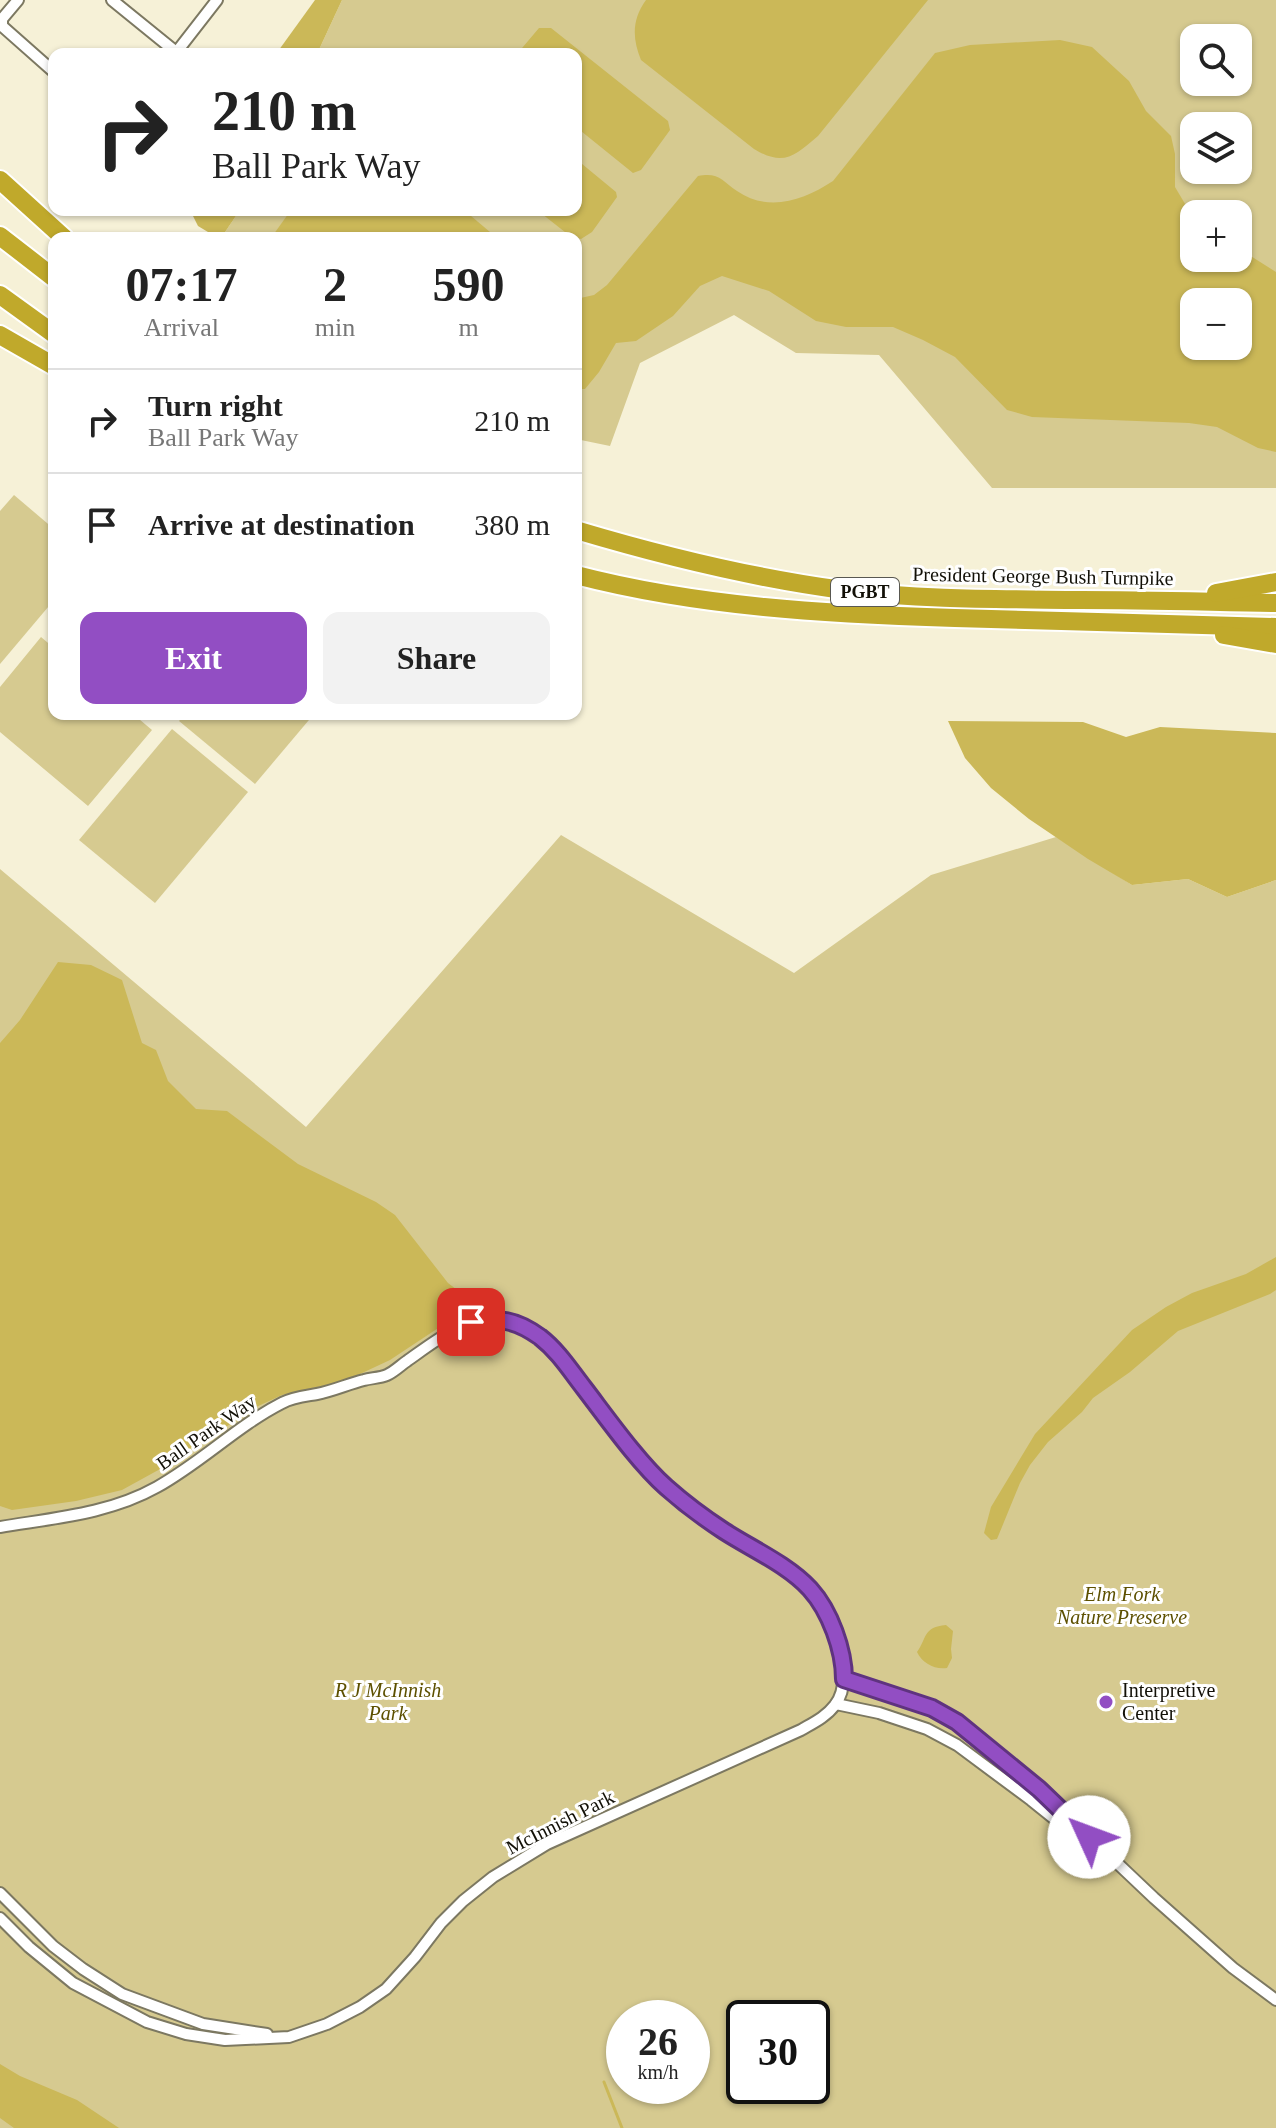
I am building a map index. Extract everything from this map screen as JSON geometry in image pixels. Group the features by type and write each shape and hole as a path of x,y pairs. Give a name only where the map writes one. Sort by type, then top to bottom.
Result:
{"highway":[{"path":"0,180 57,232"},
{"path":"0,236 48,273"},
{"path":"0,295 48,330"},
{"path":"0,335 48,363"},
{"name":"President George Bush Turnpike","path":"582,532 710,566 846,590 985,599 1276,603"},
{"name":"PGBT","path":"582,576 711,600 838,613 1276,627"},
{"path":"1161,600 1276,582"},
{"path":"1155,623 1276,644"}],"street":[{"path":"18,0 2,19 2,26 48,67"},
{"path":"112,0 170,48"},
{"path":"180,48 217,0"},
{"name":"Ball Park Way","path":"0,1527 91,1513 120,1503 157,1487 253,1418 287,1400 388,1374 453,1330 471,1322 496,1319 520,1325 559,1354 663,1485 808,1588 836,1635 844,1664 842,1690 836,1704"},
{"path":"844,1679 932,1708 957,1722 1039,1789 1233,1968 1276,2000"},
{"path":"836,1704 879,1713 927,1729 957,1745 1154,1898"},
{"name":"McInnish Park","path":"0,1918 73,1983 147,2022 186,2034 225,2040 289,2037 327,2024 386,1989 463,1901 493,1877 547,1844 804,1728 822,1718 836,1704"},
{"name":"McInnish Park","path":"0,1893 53,1946 122,1994 203,2024 289,2037"}],"green space":[{"path":"342,0 1276,0 1276,488 992,488 879,355 796,353 734,315 640,363 610,446 582,440 582,232 225,232 236,216 582,216 582,48 320,48"},
{"path":"14,495 48,524 48,607 0,664 0,511"},
{"path":"41,637 48,643 48,720 140,720 152,730 88,806 0,732 0,687"},
{"path":"180,720 309,720 255,784"},
{"path":"172,729 248,792 155,903 79,840"},
{"path":"561,835 794,973 931,875 1056,837 1132,885 1188,879 1227,897 1276,880 1276,2128 0,2128 0,869 306,1127"}],"shaded area":[{"path":"315,0 342,0 320,48 280,48"},
{"path":"646,0 928,0 818,136 795,154 781,158 754,149 641,60 635,29 638,14"},
{"path":"539,28 551,28 576,48 522,48"},
{"path":"1060,40 1092,47 1129,81 1146,111 1171,136 1175,154 1175,187 1183,200 1180,200 1180,272 1252,272 1252,257 1276,272 1276,452 1258,448 1217,427 1189,423 1032,417 1007,410 955,357 923,340 893,327 846,327 816,321 769,291 722,276 700,286 673,316 636,341 616,343 599,372 582,389 582,298 594,295 607,285 698,176 716,176 749,198 774,203 810,194 833,181 935,53 970,45"},
{"path":"582,53 668,121 670,130 641,170 633,173 582,132"},
{"path":"582,164 616,192 617,197 592,232 582,238 582,232 565,232 545,216 582,216"},
{"path":"193,216 236,216 225,232 208,232 198,226"},
{"path":"287,216 471,216 490,232 275,232"},
{"path":"948,721 1083,722 1126,737 1160,727 1276,733 1276,880 1227,897 1188,879 1132,885 1029,819 991,788 965,758"},
{"path":"58,962 91,965 122,980 142,1043 156,1050 168,1081 196,1109 227,1111 298,1164 376,1202 395,1215 448,1283 469,1299 470,1307 390,1360 345,1381 282,1395 252,1409 191,1451 122,1490 76,1501 12,1510 0,1506 0,1043 20,1020"},
{"path":"1276,1257 1276,1290 1178,1331 1130,1372 1093,1398 1048,1442 1030,1465 997,1539 991,1540 984,1533 991,1507 1035,1434 1132,1330 1192,1293 1246,1274"},
{"path":"946,1625 953,1631 952,1658 947,1668 938,1668 926,1662 917,1652 929,1631"},
{"path":"0,2064 77,2100 119,2128 14,2128 0,2118"}],"waterway":[{"path":"604,2082 622,2128"}],"place":[{"name":"Interpretive Center","path":"1106,1702"}],"route":[{"path":"471,1322 496,1319 520,1325 541,1338 559,1354 663,1485 724,1532 772,1560 808,1588 836,1635 844,1664 844,1679 932,1708 957,1722 1039,1789 1089,1837"}],"park label":[{"name":"Elm Fork Nature Preserve","path":"1122,1606"},
{"name":"R J McInnish Park","path":"388,1702"}]}
